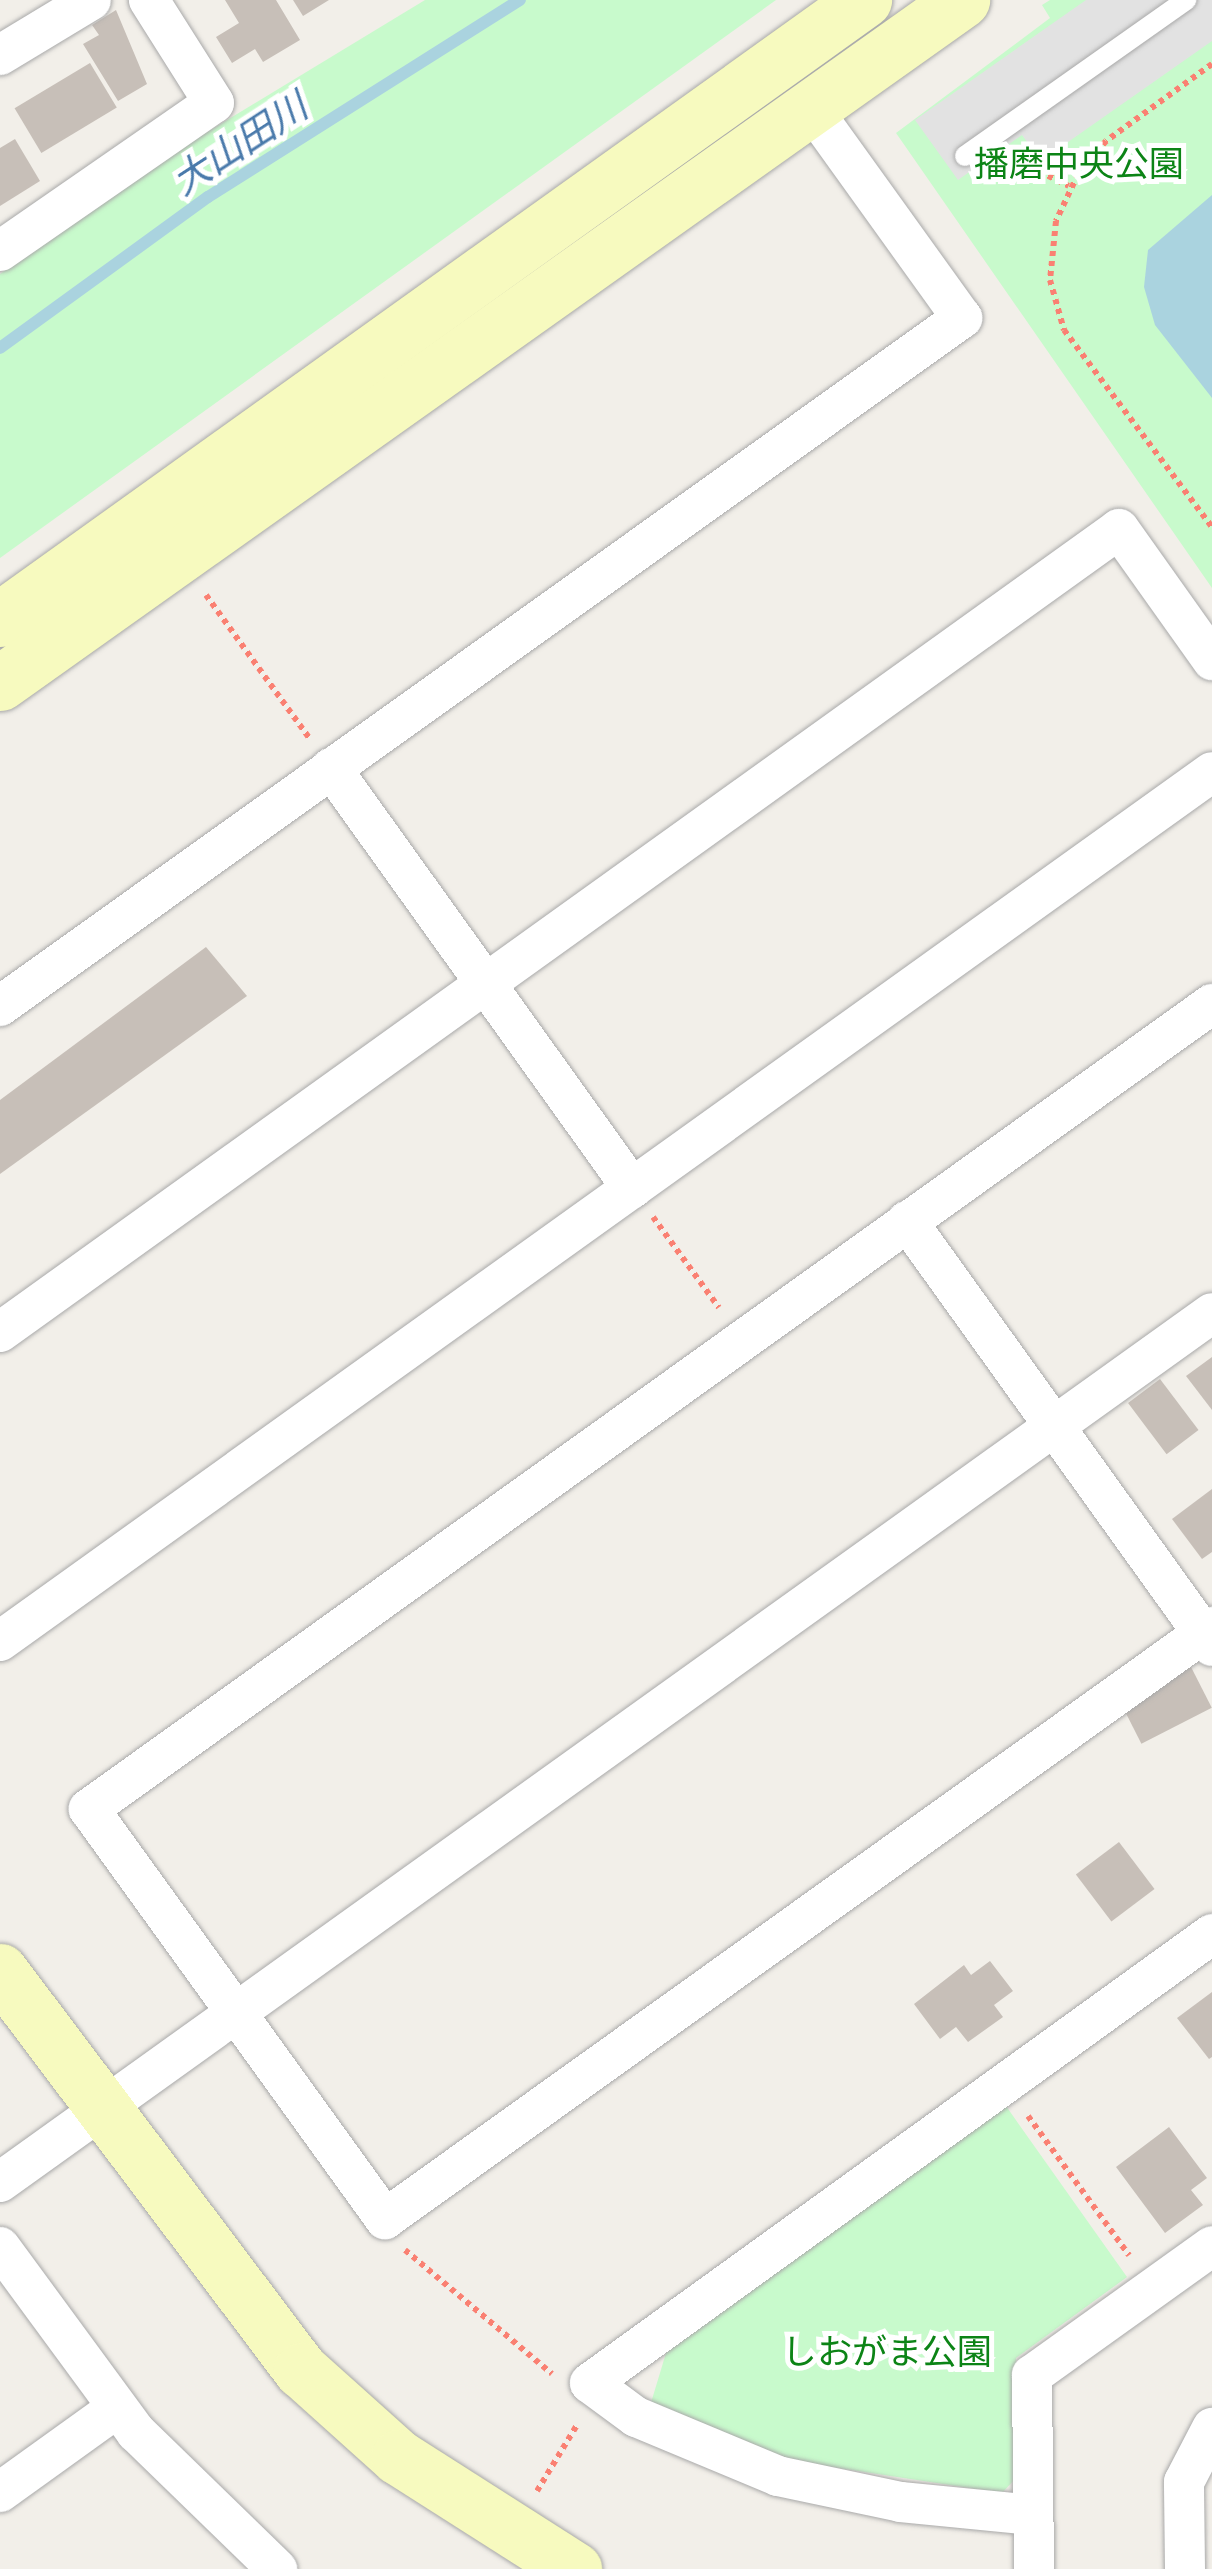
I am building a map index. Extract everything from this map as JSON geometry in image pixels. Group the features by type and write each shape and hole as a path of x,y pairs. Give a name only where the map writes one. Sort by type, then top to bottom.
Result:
{"street":[{"path":"0,55 92,0"},
{"path":"0,251 214,103 150,0"},
{"path":"0,619 864,0"},
{"path":"0,683 962,0"},
{"path":"0,1006 962,318 809,105"},
{"path":"0,1332 1119,528 1212,660"},
{"path":"331,768 632,1188"},
{"path":"0,1641 1212,772"},
{"path":"906,1221 1209,1635 384,2219 89,1809 906,1221 1212,1004"},
{"path":"0,2182 1212,1313"},
{"path":"1033,2515 901,2502 778,2476 677,2437 594,2387 1212,1934"},
{"path":"0,1971 100,2111 301,2370 398,2457 574,2569"},
{"path":"1034,2569 1032,2375 1212,2246"},
{"path":"0,2247 117,2408 277,2569"},
{"path":"0,2492 117,2408"},
{"path":"1185,2569 1184,2482 1212,2428"}],"lane":[{"path":"965,156 1186,0"}],"path":[{"path":"1212,64 1106,141 1069,186 1050,280 1064,330 1212,527"},
{"path":"1030,168 1069,186"},
{"path":"202,589 331,768"},
{"path":"632,1188 726,1317"},
{"path":"1004,2084 1154,2288"},
{"path":"384,2219 450,2294 517,2349 567,2384 594,2387 530,2502"}],"green space":[{"path":"425,0 776,0 0,558 0,274 171,154"},
{"name":"播磨中央公園","path":"1050,0 1212,0 1212,588 896,133 1050,18 1042,5"},
{"name":"しおがま公園","path":"1006,2106 1127,2277 1016,2358 1016,2478 1002,2493 792,2461 650,2406 666,2353"}],"shaded area":[{"path":"1086,0 1212,0 1212,41 1041,161 1022,135 958,180 915,120"}],"water":[{"path":"1212,195 1212,398 1155,325 1144,287 1148,250"}],"building":[{"path":"225,0 276,0 300,40 263,62 255,49 232,63 216,37 239,23"},
{"path":"293,0 329,0 303,16"},
{"path":"116,10 147,84 118,101 83,44 99,35 92,25"},
{"path":"90,63 117,108 41,153 15,108"},
{"path":"15,139 40,181 0,206 0,148"},
{"path":"206,947 247,996 0,1174 0,1100"},
{"path":"1212,1357 1212,1410 1186,1376"},
{"path":"1160,1379 1199,1430 1167,1454 1128,1403"},
{"path":"1212,1489 1212,1552 1202,1559 1172,1519"},
{"path":"1190,1665 1212,1708 1141,1744 1120,1701"},
{"path":"1119,1842 1155,1889 1111,1922 1076,1874"},
{"path":"990,1961 1013,1991 994,2005 1003,2017 968,2042 956,2027 940,2039 914,2004 964,1965 971,1975"},
{"path":"1212,1992 1212,2057 1209,2059 1177,2018"},
{"path":"1169,2127 1207,2178 1191,2190 1203,2205 1165,2233 1116,2167"}],"waterway":[{"name":"大山田川","path":"0,348 208,197 520,0"}]}
